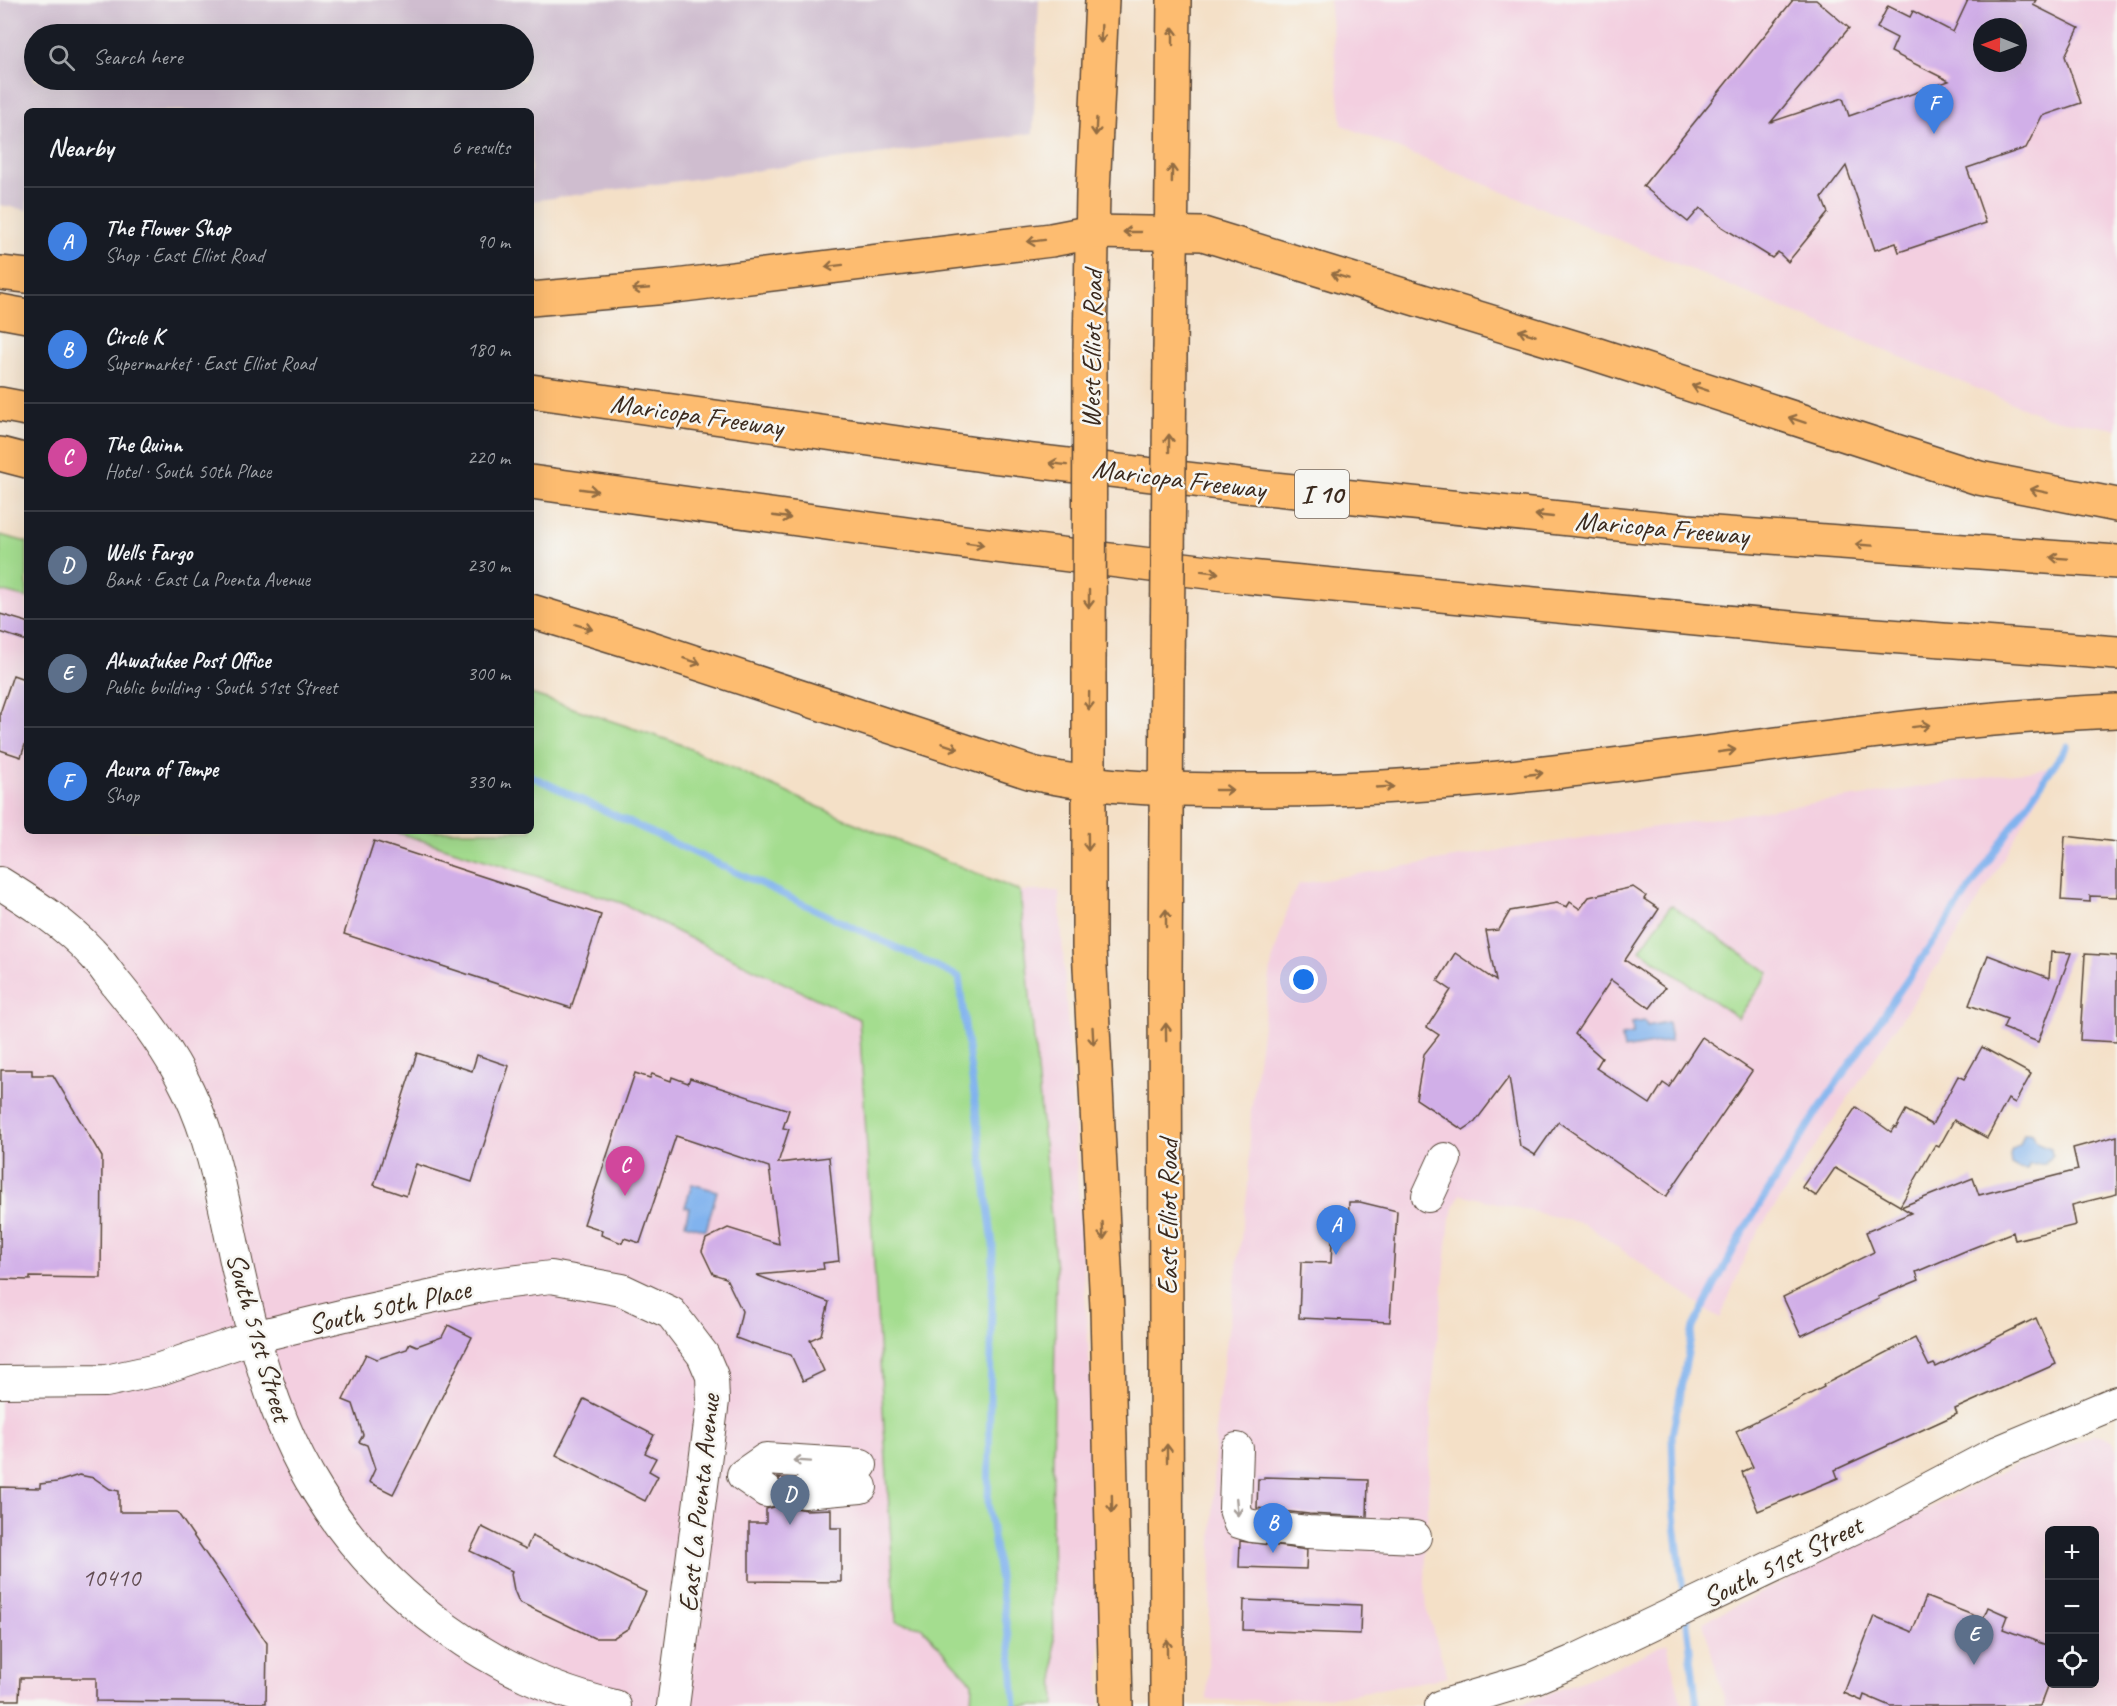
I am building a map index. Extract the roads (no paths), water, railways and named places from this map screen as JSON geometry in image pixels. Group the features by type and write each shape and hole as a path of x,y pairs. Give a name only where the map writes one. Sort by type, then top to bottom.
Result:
{"main road":[{"name":"West Elliot Road","path":"1088,784 1090,351 1093,192 1102,0"},
{"path":"1171,232 1174,0"},
{"path":"534,299 667,287 1051,240 1093,232 1203,234 1583,350 1979,478 2117,506"},
{"name":"East Elliot Road","path":"1167,1706 1166,729 1171,232"},
{"path":"0,273 24,276"},
{"path":"0,311 24,315"},
{"name":"Maricopa Freeway","path":"534,391 983,454 1246,486 1687,531 2117,562"},
{"path":"0,405 24,409"},
{"path":"0,454 24,460"},
{"path":"534,482 979,544 1249,577 1822,631 2117,653"},
{"path":"534,612 636,643 1032,773 1088,784 1166,790 1326,790 1400,787 1616,766 1951,722 2117,711"},
{"path":"1088,784 1089,947 1107,1308 1116,1706"}],"street":[{"name":"South 51st Street","path":"0,883 55,920 91,951 136,1007 183,1080 210,1147 218,1174 254,1337 268,1387 299,1458 341,1527 402,1593 457,1636 524,1674 586,1700 615,1706"},
{"path":"1428,1196 1445,1159"},
{"name":"South 50th Place","path":"0,1382 106,1381 157,1370 254,1337 476,1287 528,1278 551,1277 622,1290 671,1313"},
{"name":"East La Puenta Avenue","path":"671,1313 704,1355 712,1376 713,1401 673,1706"},
{"name":"South 51st Street","path":"1441,1706 1534,1678 1572,1662 1868,1521 1998,1452 2117,1402"},
{"path":"1237,1449 1235,1509 1239,1522 1252,1526 1308,1532 1415,1537"},
{"path":"755,1483 766,1459 861,1476 804,1492"}],"water":[{"path":"1645,1021 1647,1026 1668,1022 1671,1041 1624,1049 1621,1036 1633,1034 1632,1023"},
{"path":"2024,1134 2033,1134 2038,1143 2051,1148 2052,1155 2044,1164 2029,1165 2027,1170 2018,1169 2011,1165 2010,1154 2012,1149 2020,1145"},
{"path":"692,1184 717,1191 706,1230 685,1224 689,1208 685,1207"}],"waterway":[{"path":"1684,1599 1674,1515 1672,1435 1693,1327 1744,1230 1817,1112 2067,746"},
{"path":"534,777 959,977 993,1245 988,1503 1012,1662 1015,1706"},
{"path":"1686,1616 1697,1706"}],"place":[{"name":"Acura of Tempe","path":"1934,134"},
{"name":"The Quinn","path":"625,1196"},
{"name":"The Flower Shop","path":"1336,1255"},
{"name":"Wells Fargo","path":"790,1525"},
{"name":"Circle K","path":"1273,1553"},
{"name":"Ahwatukee Post Office","path":"1974,1665"}]}
